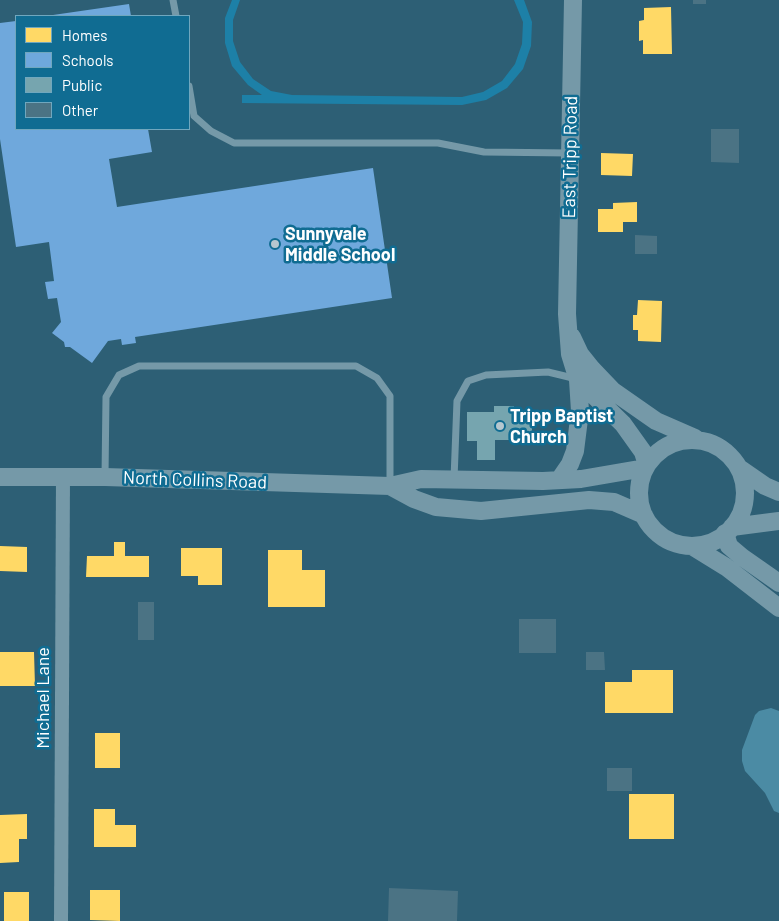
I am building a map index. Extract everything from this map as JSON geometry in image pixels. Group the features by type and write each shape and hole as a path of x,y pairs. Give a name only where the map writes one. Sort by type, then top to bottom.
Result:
{"street":[{"name":"East Tripp Road","path":"573,0 567,314 570,354 578,380 623,424 643,452 646,466"},
{"name":"East Tripp Road","path":"567,314 573,338 580,354 613,391 656,421 700,440"},
{"path":"559,480 570,464 575,451 580,410 578,380"},
{"path":"739,468 744,484 744,500 740,515 728,530 706,544 692,546 677,544 663,537 652,528 644,515 639,500 639,484 646,466 655,455 668,445 684,440 700,440 716,445 729,455 739,468 765,486 779,492"},
{"name":"North Collins Road","path":"0,477 63,476 390,486 421,479 581,479 646,466"},
{"name":"Michael Lane","path":"61,921 63,476"},
{"name":"North Collins Road","path":"390,486 414,499 436,507 481,511 589,500 614,502 644,515"},
{"path":"728,530 779,521"},
{"path":"728,530 729,546 779,582"},
{"path":"692,546 726,567 779,608"}],"lane":[{"path":"172,0 176,15"},
{"path":"190,92 194,116 211,131 234,143 438,143 484,152 571,153"},
{"path":"105,477 106,397 119,375 139,366 356,366 377,378 390,396 390,486"},
{"path":"454,480 457,401 468,381 486,375 548,372 578,380"}],"shaded area":[{"path":"232,0 240,0 233,20 233,41 240,62 253,79 271,91 292,95 462,97 483,92 502,81 515,64 522,44 523,22 514,0 524,0 532,22 531,46 523,69 507,88 486,100 462,105 242,103 242,95 262,95 248,85 232,66 225,43 225,18"},
{"path":"771,708 779,711 779,813 774,811 765,793 745,771 742,761 742,750 755,715 759,711"}],"building: Homes":[{"path":"671,7 672,54 643,54 643,40 639,41 639,21 644,20 644,8"},
{"path":"601,153 633,154 632,176 601,175"},
{"path":"637,202 637,222 623,222 623,232 598,232 598,209 613,209 613,203"},
{"path":"638,300 662,301 661,342 638,341 638,330 633,330 633,315 637,315"},
{"path":"114,542 125,542 125,556 149,556 149,577 86,577 87,556 114,556"},
{"path":"0,546 27,547 27,572 0,571"},
{"path":"181,548 222,548 222,585 198,585 198,576 181,576"},
{"path":"268,550 302,550 302,570 325,570 325,607 268,607"},
{"path":"0,652 34,652 35,686 0,686"},
{"path":"632,670 673,670 673,713 605,713 605,682 632,682"},
{"path":"95,733 120,733 120,768 95,768"},
{"path":"629,794 674,794 674,839 629,839"},
{"path":"94,809 115,809 115,825 136,825 136,847 94,847"},
{"path":"27,814 27,839 19,839 19,862 0,863 0,815"},
{"path":"90,890 120,890 120,921 90,920"},
{"path":"4,892 29,892 29,921 4,921"}],"building: Schools":[{"path":"129,4 131,15 53,15"},
{"path":"15,21 15,130 148,130 152,152 109,159 117,207 373,168 392,298 135,337 136,343 122,345 121,339 108,341 92,363 70,347 65,347 64,342 52,333 61,322 57,298 48,299 45,282 54,281 49,242 16,247 0,139 0,23"}],"building: Public":[{"name":"Tripp Baptist Church","path":"494,406 514,406 514,412 532,412 532,440 495,440 495,460 477,460 477,441 467,441 467,412 494,412"}],"building: Other":[{"path":"693,0 706,0 706,4 693,4"},
{"path":"711,129 739,129 739,163 711,162"},
{"path":"635,235 657,236 657,254 635,254"},
{"path":"138,602 154,602 154,640 138,640"},
{"path":"519,619 556,619 556,653 519,653"},
{"path":"586,652 604,652 605,670 586,670"},
{"path":"607,768 632,768 632,791 607,791"},
{"path":"389,888 458,891 457,921 388,921"}],"place":[{"name":"Sunnyvale Middle School","path":"275,244"},
{"name":"Tripp Baptist Church","path":"500,426"}]}
